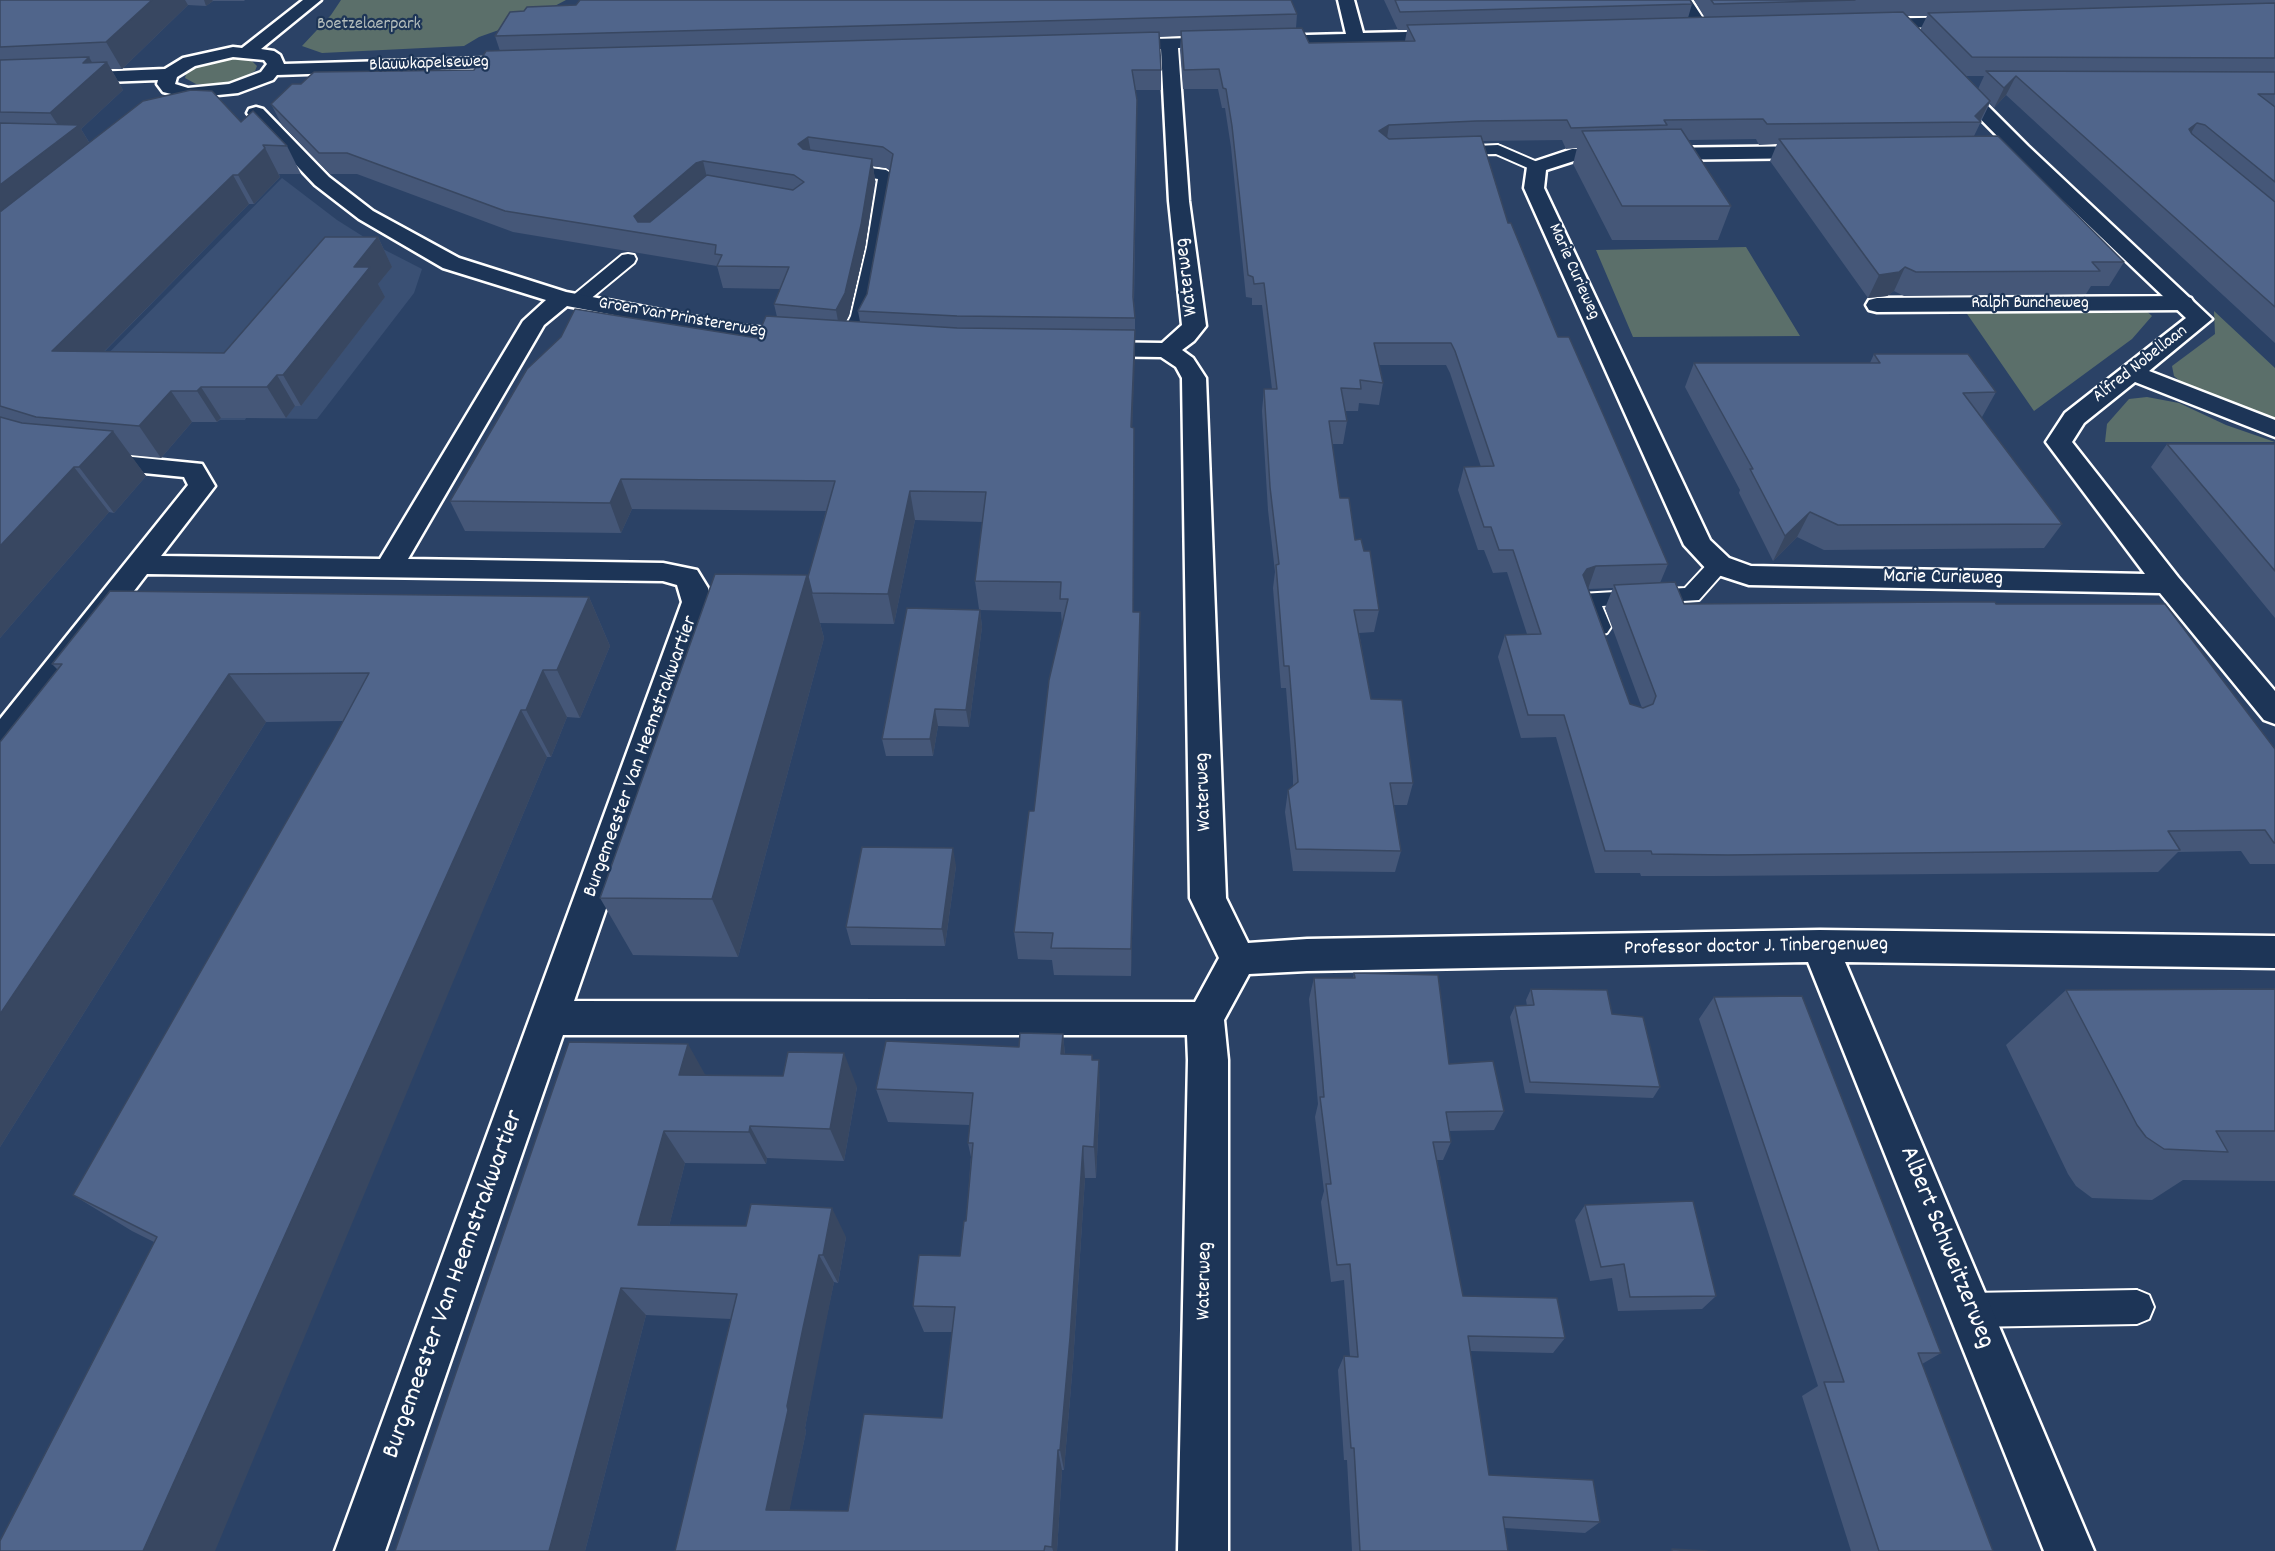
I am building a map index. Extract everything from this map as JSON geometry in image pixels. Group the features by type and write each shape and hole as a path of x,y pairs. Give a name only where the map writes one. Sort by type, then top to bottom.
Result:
{"street":[{"path":"247,52 314,0"},
{"path":"1346,0 1356,39"},
{"path":"1683,0 1702,29"},
{"path":"1854,25 1982,22"},
{"path":"1900,23 1919,43"},
{"path":"1679,30 1722,28"},
{"path":"1098,45 1467,36"},
{"name":"Waterweg","path":"1169,43 1179,201 1194,326 1186,336 1167,350 1185,363 1194,378 1209,898 1238,959"},
{"path":"0,81 169,74 177,68 202,58 247,52 274,58 276,64 274,70 258,81 232,89 188,93 177,91 166,84 169,74"},
{"name":"Blauwkapelseweg","path":"274,70 541,62"},
{"name":"Alfred Nobellaan","path":"1958,77 2021,150 2200,319 2074,418 2059,442 2168,585 2275,712"},
{"path":"166,109 188,93"},
{"name":"Groen van Prinstererweg","path":"256,113 322,181 366,215 406,240 451,263 570,300 744,333 870,343"},
{"path":"1950,151 2021,150"},
{"path":"1537,167 1572,155 1832,152"},
{"name":"Marie Curieweg","path":"1537,167 1534,188 1651,444 1698,545 1719,565 1749,575 2168,585"},
{"path":"388,569 536,321 570,300"},
{"name":"Ralph Buncheweg","path":"1877,306 2183,303"},
{"path":"1066,349 1167,350"},
{"path":"2133,373 2275,429"},
{"path":"0,742 202,486 193,470 70,459"},
{"name":"Burgemeester Van Heemstrakwartier","path":"139,565 663,572 687,576 694,588 697,602 360,1551"},
{"name":"Professor doctor J. Tinbergenweg","path":"1238,959 1319,955 1820,946 2275,952"},
{"name":"Albert Schweitzerweg","path":"1820,946 2069,1551"},
{"path":"549,1018 1153,1017 1205,1019 1238,959"},
{"name":"Waterweg","path":"1203,1551 1208,1060 1205,1019"}],"lane":[{"path":"1431,151 1498,149 1537,167"},
{"path":"823,167 886,175 875,247 860,316 847,342"},
{"path":"570,300 628,259"},
{"path":"1604,643 1588,599 1691,595 1719,565"},
{"path":"1970,1310 2137,1307"}],"shaded area":[{"path":"282,178 337,220 383,249 422,269 414,293 317,419 246,418 245,420 217,422 79,383"}],"green space":[{"name":"Boetzelaerpark","path":"341,0 566,0 530,19 479,37 464,46 322,53 302,46 331,15"},
{"path":"232,58 251,60 257,66 255,71 240,79 218,84 196,84 185,78 186,74 199,65"},
{"path":"1746,247 1800,336 1633,337 1596,250"},
{"path":"1963,308 2143,308 2152,316 2132,339 2034,411"},
{"path":"2214,311 2275,368 2275,418 2246,411 2189,389 2174,376 2172,366 2215,334"},
{"path":"2147,397 2179,403 2226,425 2275,442 2105,442 2107,424 2129,399"}],"building":[{"path":"0,0 152,0 106,42 0,47"},
{"path":"580,0 1291,0 1297,14 495,36 510,12 524,11 527,7 576,5"},
{"path":"1395,0 1690,0 1692,4 1400,12"},
{"path":"1711,0 1855,0 1714,4"},
{"path":"2275,3 2275,58 1972,57 1928,13"},
{"path":"1903,12 1990,101 1975,116 1981,122 1767,124 1763,119 1664,120 1667,125 1571,128 1567,120 1476,121 1389,125 1379,131 1389,139 1481,136 1508,223 1511,223 1558,337 1569,337 1604,416 1668,564 1596,566 1587,569 1583,575 1630,704 1643,708 1653,704 1656,696 1614,585 1675,582 1684,604 1995,602 1996,604 2165,604 2275,749 2275,843 2265,830 2168,831 2180,850 1728,855 1605,851 1564,715 1528,715 1505,635 1541,634 1513,550 1499,550 1491,527 1484,527 1464,467 1494,466 1455,351 1451,343 1374,343 1383,383 1360,380 1361,389 1341,388 1347,421 1329,421 1340,498 1349,498 1355,540 1361,539 1364,551 1370,551 1379,610 1354,610 1371,699 1402,700 1413,783 1390,783 1401,851 1296,849 1288,790 1298,782 1289,666 1284,666 1276,565 1279,564 1270,487 1264,389 1277,389 1264,283 1254,284 1253,277 1248,275 1226,89 1223,88 1219,69 1184,70 1181,31 1302,28 1309,43 1415,41 1407,25"},
{"path":"1159,32 1161,70 1132,70 1137,100 1133,297 1135,318 957,316 858,311 867,294 893,154 883,147 808,137 798,144 803,149 872,159 861,225 845,293 836,310 774,304 789,267 717,266 722,255 715,254 716,245 505,211 347,153 319,153 271,104 292,84 301,84 314,72 474,70 486,51","holes":["703,161 794,175 804,182 793,190 707,175 650,222 638,222 634,216 696,163"]},
{"path":"89,57 83,63 107,62 50,113 0,112 0,60"},
{"path":"1986,71 2275,72 2275,94 2258,94 2275,107 2275,182 2205,125 2197,123 2189,129 2192,134 2275,202 2275,307 2016,76 2004,88"},
{"path":"191,90 212,91 241,122 253,111 287,146 263,145 265,148 238,175 233,175 52,351 224,353 325,237 378,237 354,267 370,267 283,375 277,375 267,387 201,387 197,391 171,391 139,426 36,417 0,406 0,212 143,101"},
{"path":"0,123 79,125 0,185"},
{"path":"1681,129 1731,206 1622,206 1582,131"},
{"path":"1998,136 2124,262 2092,262 2100,271 1916,272 1905,267 1899,272 1879,275 1779,139"},
{"path":"575,309 757,338 766,316 957,328 1135,330 1131,427 1134,428 1133,612 1140,612 1131,949 1051,948 1053,933 1014,932 1029,811 1034,811 1049,680 1068,599 1060,599 1061,582 975,581 986,492 910,491 888,594 812,593 808,577 835,481 621,479 610,503 450,501 527,369 561,337"},
{"path":"1874,354 1968,354 1996,392 1963,393 2062,524 1838,525 1810,512 1785,536 1750,469 1753,469 1694,363 1880,363"},
{"path":"0,417 22,423 113,431 79,467 74,467 0,546"},
{"path":"2167,444 2275,444 2275,571"},
{"path":"715,574 807,575 712,899 600,898"},
{"path":"110,591 589,597 557,670 543,670 526,710 521,710 143,1551 0,1551 0,1541 157,1237 73,1195 369,673 229,674 0,1014 0,742 62,664 52,664"},
{"path":"907,608 980,610 966,710 935,709 930,739 882,739"},
{"path":"862,847 953,848 942,929 846,927"},
{"path":"1354,973 1438,975 1449,1064 1493,1061 1504,1111 1446,1112 1451,1142 1433,1142 1463,1296 1557,1298 1565,1338 1468,1336 1489,1475 1593,1480 1600,1522 1503,1517 1508,1551 1360,1551 1354,1448 1351,1448 1344,1356 1358,1357 1350,1264 1337,1265 1326,1184 1331,1184 1320,1097 1324,1097 1314,978 1355,978"},
{"path":"1531,989 1607,990 1612,1014 1643,1017 1660,1087 1530,1082 1515,1006 1534,1005"},
{"path":"2275,989 2275,1131 2216,1131 2228,1152 2164,1149 2146,1137 2137,1125 2066,990"},
{"path":"1802,996 1941,1353 1918,1353 1993,1551 1879,1551 1824,1382 1844,1382 1714,997"},
{"path":"1020,1033 1063,1034 1061,1054 1092,1055 1092,1060 1099,1060 1094,1147 1083,1146 1070,1338 1060,1450 1058,1450 1052,1547 1045,1546 1044,1551 675,1551 737,1294 621,1288 549,1551 395,1551 569,1042 688,1044 679,1075 783,1076 788,1052 844,1053 830,1129 750,1126 749,1132 664,1131 638,1225 746,1226 751,1204 832,1208 823,1255 819,1255 803,1328 766,1510 848,1511 864,1414 942,1418 955,1307 913,1306 919,1255 960,1256 964,1221 966,1221 973,1143 968,1143 973,1093 876,1089 886,1041 1019,1047"},
{"path":"1693,1201 1716,1296 1630,1297 1624,1264 1601,1267 1585,1205"},
{"path":"1672,1549 1707,1551 1672,1551"}]}
